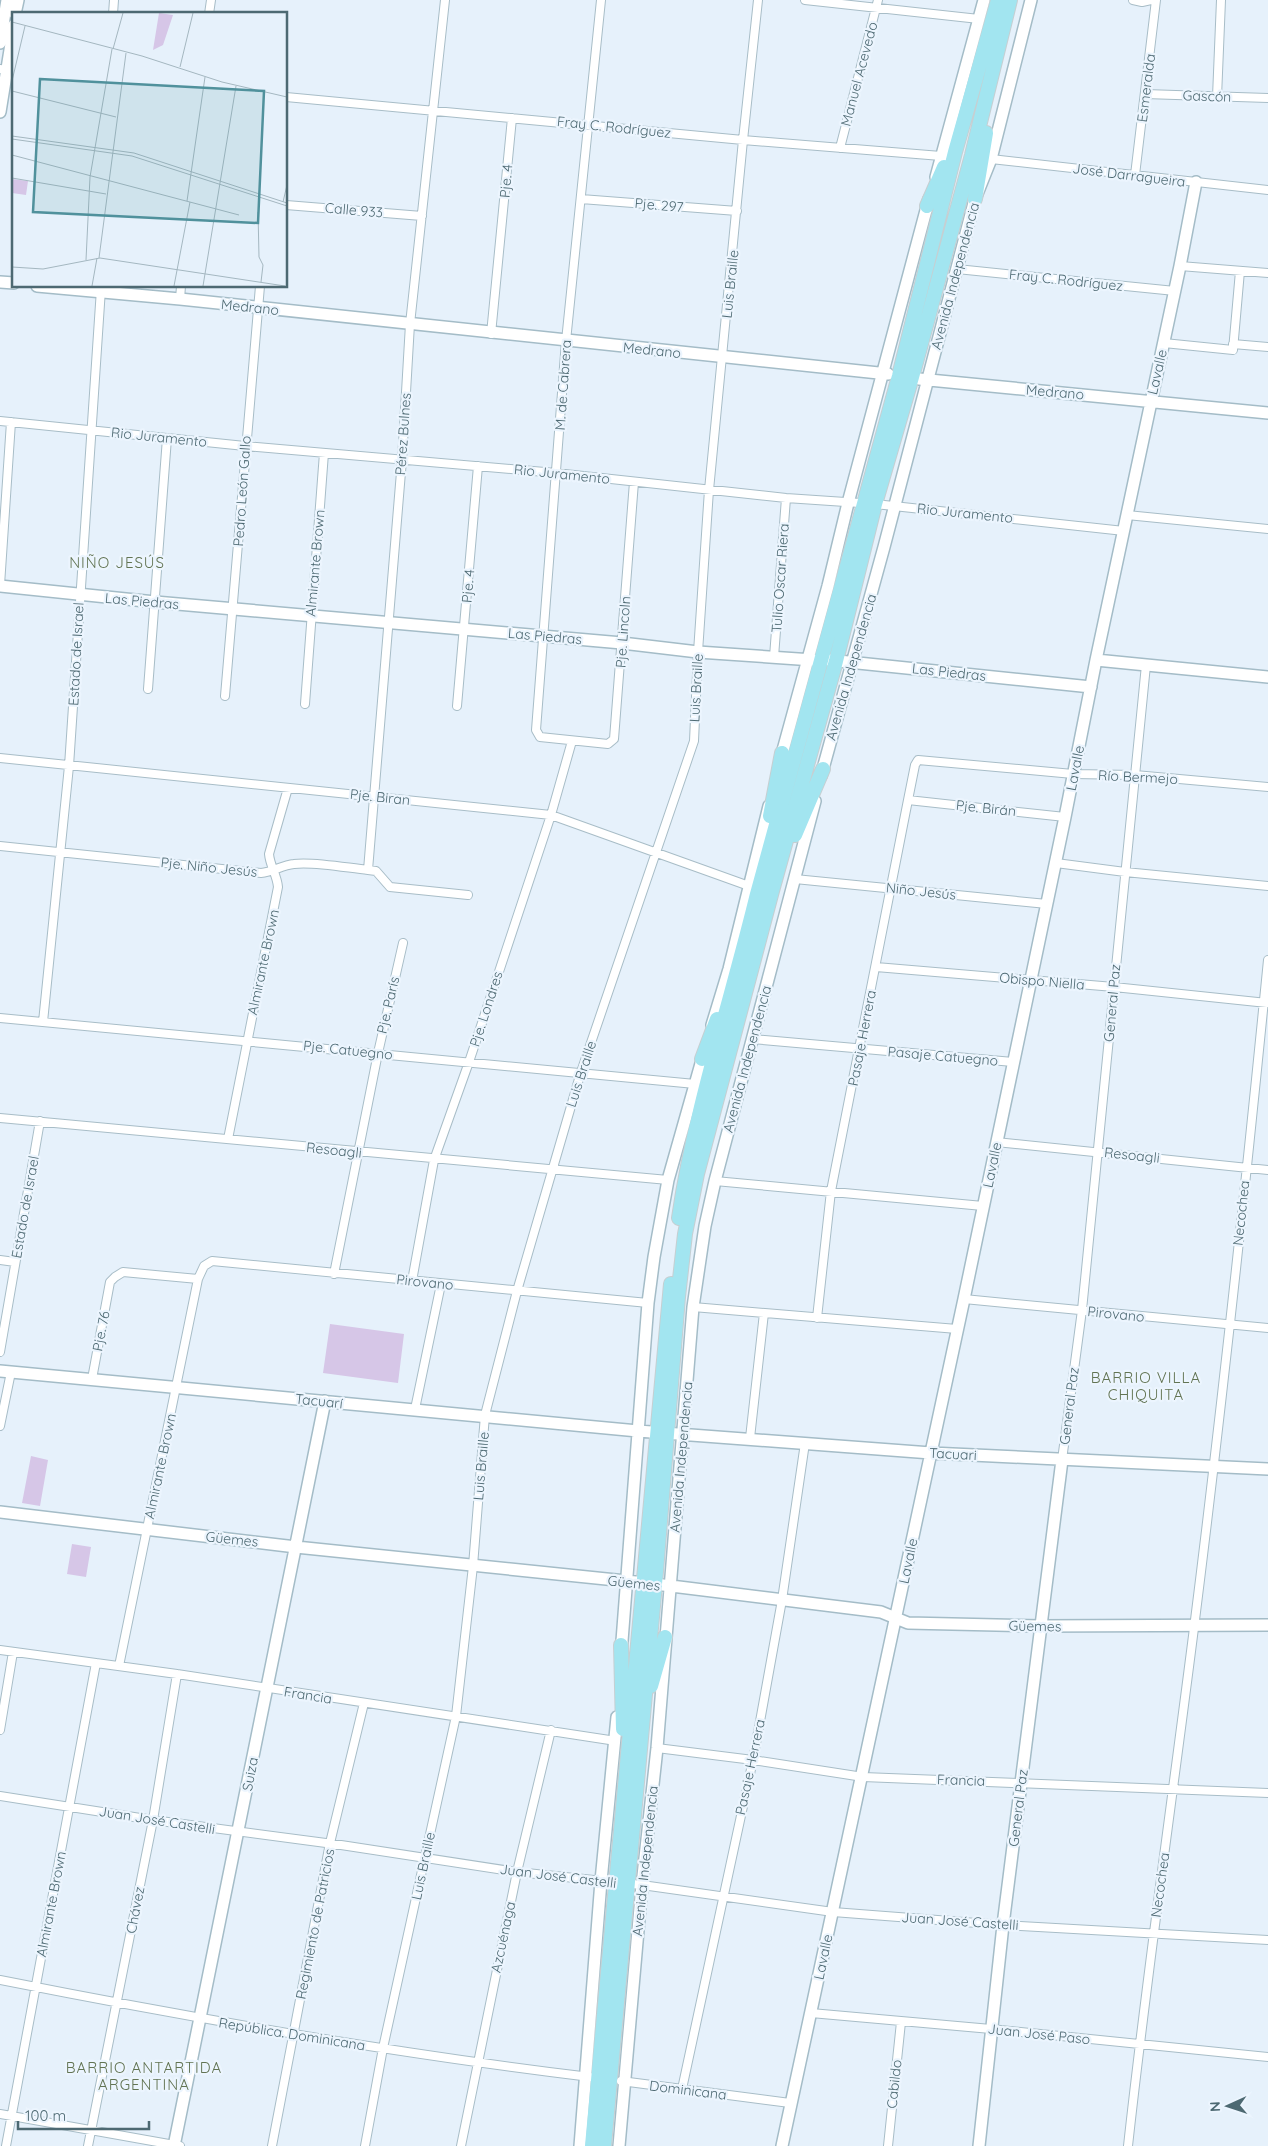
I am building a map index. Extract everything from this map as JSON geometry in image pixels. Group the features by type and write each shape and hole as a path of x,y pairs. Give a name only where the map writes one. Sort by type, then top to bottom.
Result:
{"highway":[{"name":"Avenida Independencia","path":"906,376 969,101 998,0"},
{"name":"Avenida Independencia","path":"592,2146 598,2078 638,1755 649,1583 662,1432 685,1234 695,1183 772,892 829,660 870,504 989,91 1010,0"},
{"path":"975,199 986,137 989,91"},
{"path":"927,206 969,101"},
{"name":"Avenida Independencia","path":"662,1432 669,1298 683,1192 698,1118 739,970 753,890 829,660"},
{"path":"753,890 782,753"},
{"path":"772,892 823,768"},
{"path":"702,1059 724,1000 739,970"},
{"name":"Avenida Independencia","path":"621,1883 624,1781 649,1583"},
{"path":"638,1755 648,1698 665,1637"},
{"path":"621,1645 624,1781"},
{"name":"Avenida Independencia","path":"598,2078 604,2146"}],"street":[{"path":"0,44 7,0"},
{"name":"Pérez Bulnes","path":"368,870 402,460 410,324 445,0"},
{"name":"M. de Cabrera","path":"572,740 540,737 536,730 545,636 566,341 601,0"},
{"name":"Luis Braille","path":"365,2146 383,2048 456,1716 473,1566 485,1415 517,1291 581,1072 694,741 709,490 758,0"},
{"path":"805,0 878,4 979,19"},
{"path":"782,753 828,586 848,503 927,206 984,0"},
{"name":"Avenida Independencia","path":"619,2146 642,1885 657,1748 693,1307 700,1253 715,1181 823,768 895,506 926,380 975,199 991,159 1031,0"},
{"path":"1133,0 1142,2 1151,0"},
{"name":"Esmeralda","path":"1135,175 1156,0"},
{"path":"1217,97 1221,0"},
{"name":"Manuel Acevedo","path":"840,148 878,4"},
{"path":"0,112 12,38"},
{"name":"Gascón","path":"1145,94 1268,98"},
{"name":"Fray C. Rodríguez","path":"288,97 433,112 589,124 743,140 942,156"},
{"name":"Pje. 4","path":"491,334 512,118"},
{"name":"José Darragueira","path":"991,159 1268,190"},
{"name":"Lavalle","path":"782,2146 1056,863 1096,660 1175,291 1196,182"},
{"name":"Pje. 297","path":"581,198 737,211"},
{"name":"Calle 933","path":"288,205 422,216"},
{"path":"1180,266 1268,272"},
{"name":"Fray C. Rodríguez","path":"957,269 1175,291"},
{"path":"1164,343 1233,350 1240,271"},
{"name":"Medrano","path":"80,288 491,334 906,376 926,380 1151,400 1268,413"},
{"path":"180,300 181,288"},
{"name":"Pedro León Gallo","path":"225,696 260,288"},
{"name":"Estado de Israel","path":"43,1022 62,852 69,766 90,430 101,289"},
{"path":"1234,344 1268,346"},
{"name":"Rio Juramento","path":"0,421 245,446 556,473 786,498 895,506 1124,531"},
{"path":"0,585 11,422"},
{"path":"148,688 167,438"},
{"name":"Almirante Brown","path":"304,704 324,452"},
{"name":"Pje. 4","path":"457,706 478,466"},
{"name":"Pje. Lincoln","path":"572,740 608,744 614,739 634,482"},
{"name":"Tulio Oscar Riera","path":"774,657 786,498"},
{"path":"1127,515 1268,529"},
{"name":"Las Piedras","path":"0,585 80,595 622,643 698,652 853,662 1091,687"},
{"path":"1096,660 1268,677"},
{"name":"General Paz","path":"980,2146 1003,1925 1082,1310 1146,665"},
{"name":"Pje. Londres","path":"412,1281 434,1160 469,1062 551,815 572,740"},
{"name":"Pje. Biran","path":"0,758 551,815 753,890"},
{"name":"Río Bermejo","path":"918,760 1073,774 1135,775 1268,787"},
{"name":"Pasaje Herrera","path":"817,1318 831,1191 915,765 918,760"},
{"name":"Almirante Brown","path":"228,1139 278,887 269,854 288,788"},
{"name":"Pje. Birán","path":"908,800 1065,817"},
{"name":"Pje. Niño Jesús","path":"0,846 261,873 274,872 284,866 296,863 368,870"},
{"path":"1056,863 1125,872 1268,886"},
{"path":"368,870 376,871 390,887 468,895"},
{"name":"Niño Jesús","path":"795,879 1047,904"},
{"name":"Avenida Independencia","path":"580,2146 598,2078 601,1881 616,1740 621,1645 648,1303 654,1257 668,1180 753,890"},
{"name":"Pje. París","path":"334,1274 378,1053 403,943"},
{"name":"Necochea","path":"1128,2146 1139,2044 1194,1625 1230,1325 1246,1168 1266,1003 1268,960"},
{"name":"Obispo Niella","path":"876,967 1114,987 1266,1003"},
{"name":"Pje. Catuegno","path":"0,1018 695,1084"},
{"name":"Pasaje Catuegno","path":"752,1038 860,1050 1013,1062"},
{"name":"Resoagli","path":"0,1118 358,1153 668,1180"},
{"name":"Estado de Israel","path":"0,1352 40,1121"},
{"name":"Resoagli","path":"996,1142 1268,1170"},
{"path":"715,1181 983,1206"},
{"path":"0,1260 16,1262"},
{"name":"Pirovano","path":"204,1266 212,1261 648,1303"},
{"name":"Almirante Brown","path":"119,1666 198,1279 204,1266"},
{"name":"Pje. 76","path":"92,1379 110,1282 115,1277 123,1272 198,1279"},
{"path":"416,1409 441,1284"},
{"name":"Pirovano","path":"964,1299 1268,1328"},
{"path":"693,1307 957,1329"},
{"path":"750,1438 764,1313"},
{"path":"0,1426 6,1371"},
{"name":"Tacuarí","path":"6,1371 638,1431"},
{"name":"Suiza","path":"176,2146 199,2018 325,1401"},
{"name":"Tacuari","path":"638,1431 930,1453 1268,1469"},
{"name":"Pasaje Herrera","path":"682,2089 722,1896 753,1760 782,1600 805,1443"},
{"name":"Güemes","path":"0,1512 296,1547 649,1583 881,1612 908,1623 1041,1626 1268,1625"},
{"name":"Francia","path":"0,1650 177,1674 616,1740"},
{"path":"0,1730 12,1652"},
{"name":"Almirante Brown","path":"6,2146 96,1663"},
{"name":"Chávez","path":"88,2146 153,1820 177,1674"},
{"name":"Regimiento de Patricios","path":"272,2146 330,1844 364,1703"},
{"name":"Azcuénaga","path":"461,2146 517,1872 550,1730"},
{"name":"Francia","path":"657,1748 753,1760 862,1777 1268,1793"},
{"name":"Juan José Castelli","path":"0,1796 517,1872 642,1885 833,1912 1003,1925 1268,1940"},
{"name":"República. Dominicana","path":"0,1980 294,2035 478,2064 598,2078"},
{"name":"Juan José Paso","path":"810,2012 1268,2057"},
{"name":"Cabildo","path":"888,2146 901,2022"},
{"name":"Dominicana","path":"598,2078 790,2103"},
{"path":"0,2114 176,2146"}],"shaded area":[{"path":"330,1324 404,1334 398,1383 323,1373"},
{"path":"31,1456 48,1460 40,1506 22,1503"},
{"path":"72,1544 91,1547 86,1577 67,1574"}],"district":[{"name":"NIÑO JESÚS","path":"117,562"},
{"name":"BARRIO VILLA CHIQUITA","path":"1146,1386"},
{"name":"BARRIO ANTARTIDA ARGENTINA","path":"144,2076"}]}
